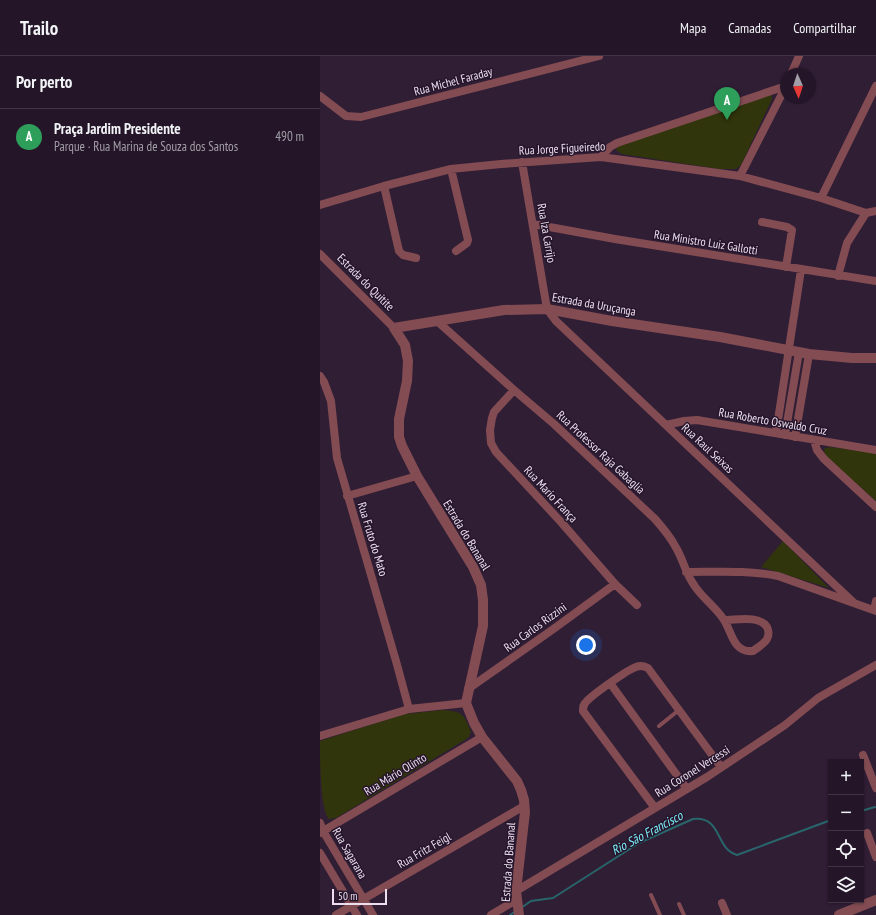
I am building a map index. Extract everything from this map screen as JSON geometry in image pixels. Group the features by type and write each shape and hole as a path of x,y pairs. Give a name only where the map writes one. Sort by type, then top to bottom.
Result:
{"street":[{"name":"Rua Michel Faraday","path":"320,96 346,116 361,117 598,56"},
{"path":"795,68 800,56"},
{"path":"821,198 876,86"},
{"path":"600,157 610,147 617,143 780,88"},
{"path":"740,176 780,98"},
{"name":"Rua Jorge Figueiredo","path":"320,205 384,186 451,169 522,162 600,157 740,176 821,198 866,213 876,211"},
{"name":"Rua Iza Carrijo","path":"522,162 547,309"},
{"path":"451,169 468,240 467,243 456,251"},
{"path":"384,186 399,251 403,255 416,258"},
{"path":"838,276 847,243 866,213"},
{"path":"762,222 787,227 792,230 786,267"},
{"name":"Rua Ministro Luiz Gallotti","path":"533,224 614,239 876,281"},
{"name":"Estrada do Quitite","path":"320,254 394,328"},
{"path":"795,437 802,270"},
{"name":"Estrada da Uruçanga","path":"394,328 504,310 547,309 612,321 720,337 799,352 852,358 876,358"},
{"name":"Rua Raul Seixas","path":"547,309 556,321 854,603"},
{"name":"Rua Professor Raja Gabaglia","path":"437,321 554,424 655,519 676,546 686,572 694,586 725,620 730,634 742,651 753,651 768,637 768,628 760,621 747,619 725,620"},
{"name":"Estrada do Bananal","path":"394,328 405,345 408,361 407,381 399,419 399,437 402,446 417,476 473,567 481,585 483,600 483,626 466,703 474,723 482,737 517,781 521,790 525,812 516,898 519,915"},
{"path":"776,434 799,352"},
{"path":"785,435 799,352"},
{"name":"Rua Fruto do Mato","path":"320,376 324,382 331,401 337,458 347,496 392,646 409,709"},
{"name":"Rua Mario França","path":"514,390 494,412 490,430 491,443 496,452 561,522 615,584 637,605"},
{"name":"Rua Roberto Oswaldo Cruz","path":"666,425 697,420 876,450"},
{"path":"814,440 817,450 824,458 876,507"},
{"path":"347,496 417,476"},
{"path":"686,572 763,573 778,576 875,611 876,601"},
{"name":"Rua Carlos Rizzini","path":"468,689 615,584"},
{"name":"Rua Coronel Vercessi","path":"491,915 785,725 818,698 876,664"},
{"path":"655,808 583,711 583,707 588,700 636,666 648,668 721,767"},
{"path":"610,683 687,789"},
{"path":"320,736 409,709 466,703"},
{"name":"Rua Mário Olinto","path":"321,829 482,737"},
{"path":"863,755 876,788"},
{"name":"Rua Fritz Feigl","path":"336,915 524,806"},
{"name":"Rua Sagarana","path":"321,829 373,915"},
{"path":"867,833 874,842 876,856"},
{"path":"320,853 357,915"},
{"path":"839,915 876,900"},
{"path":"722,903 727,915"}],"lane":[{"path":"659,726 679,710"},
{"path":"651,895 660,915"},
{"path":"679,904 684,915"}],"green space":[{"path":"771,94 772,99 741,165 736,169 719,169 622,154 616,150 619,144"},
{"path":"829,447 876,453 876,501 825,456 824,449"},
{"path":"783,541 829,588 761,567"},
{"path":"444,710 462,715 471,732 468,738 336,818 329,819 326,814 322,795 320,741 405,714"}],"waterway":[{"name":"Rio São Francisco","path":"864,810 875,807"},
{"name":"Rio São Francisco","path":"521,908 531,901 553,898 639,843 693,819 703,819 709,822 714,827 725,846 737,855 828,821"},
{"name":"Rio São Francisco","path":"510,915 516,911"}],"place":[{"name":"Praça Jardim Presidente","path":"727,120"}]}
